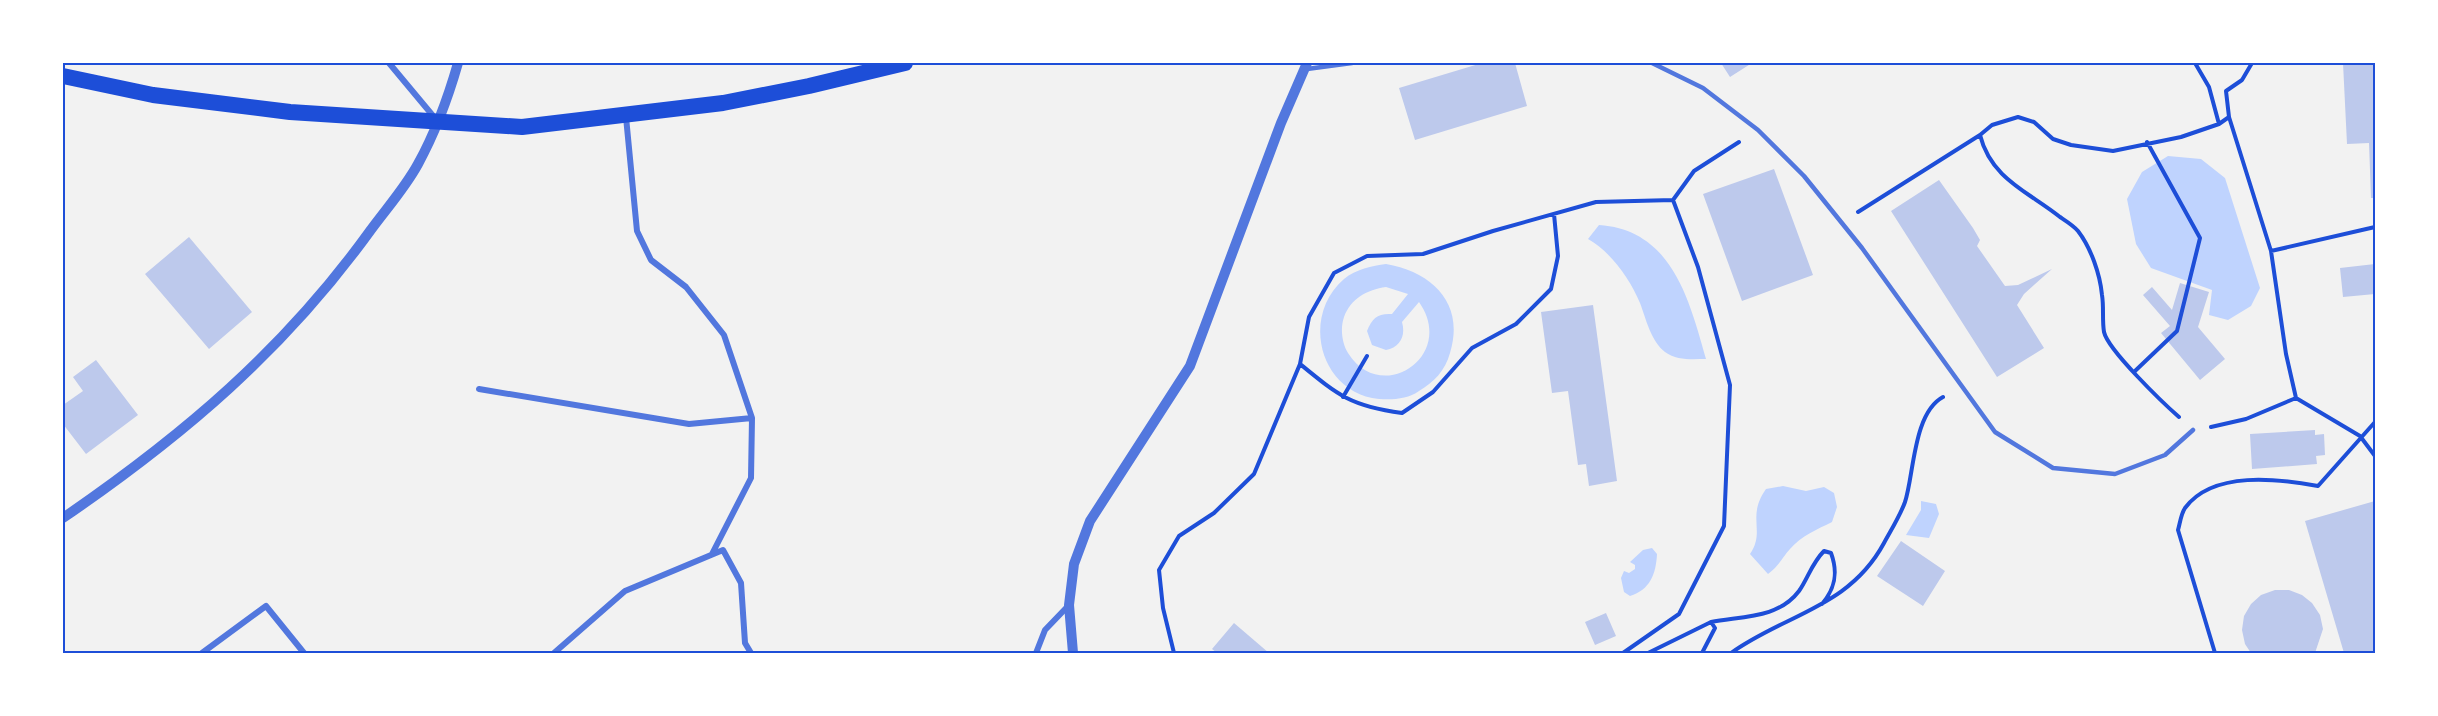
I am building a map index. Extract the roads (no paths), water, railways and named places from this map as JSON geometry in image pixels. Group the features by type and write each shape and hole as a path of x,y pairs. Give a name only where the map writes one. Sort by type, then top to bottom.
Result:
{"highway":[{"path":"63,76 153,95 278,111 522,126 626,116 723,103 809,86 905,63"}],"street":[{"path":"389,63 438,122"},
{"path":"63,518 122,477 191,424 269,354 332,284 417,166 438,122 458,63"},
{"path":"1073,653 1069,605 1074,564 1090,521 1190,366 1304,66"},
{"path":"626,116 637,231 651,260 686,287 724,335 752,418 751,478 712,554"},
{"path":"479,388 689,424 752,418"},
{"path":"554,653 626,591 723,550 741,583 746,643 751,653"},
{"path":"1036,653 1045,630 1069,605"},
{"path":"202,653 266,606 304,653"}],"lane":[{"path":"1304,66 1352,63"},
{"path":"1652,63 1702,88 1758,130 1804,177 1842,223 1995,432 2053,468 2115,474 2165,455 2193,430"}],"water":[{"path":"2168,156 2201,159 2225,178 2260,288 2251,306 2228,320 2209,315 2212,290 2151,268 2136,244 2127,199 2142,172"},
{"path":"1599,225 1624,230 1644,240 1674,271 1692,313 1706,359 1675,357 1660,347 1625,276 1604,251 1588,239"},
{"path":"1386,264 1418,274 1441,293 1449,305 1453,320 1453,335 1448,359 1434,380 1410,396 1379,399 1359,394 1342,383 1330,368 1323,351 1320,332 1323,313 1330,295 1344,279 1364,268","holes":["1386,287 1408,294 1392,314 1383,314 1373,320 1367,331 1372,345 1386,350 1391,349 1401,340 1402,322 1419,302 1428,322 1429,340 1422,356 1410,368 1395,374 1378,375 1362,368 1348,353 1343,340 1342,326 1347,310 1360,296 1379,288"]},
{"path":"1783,486 1806,491 1824,487 1834,493 1837,507 1832,522 1799,540 1768,574 1750,554 1756,538 1757,508 1766,489"},
{"path":"1921,501 1936,504 1939,514 1929,538 1906,535 1921,510"},
{"path":"1652,548 1657,554 1651,580 1643,590 1630,596 1624,592 1621,578 1624,571 1629,573 1635,569 1635,565 1630,562 1643,550"}]}
